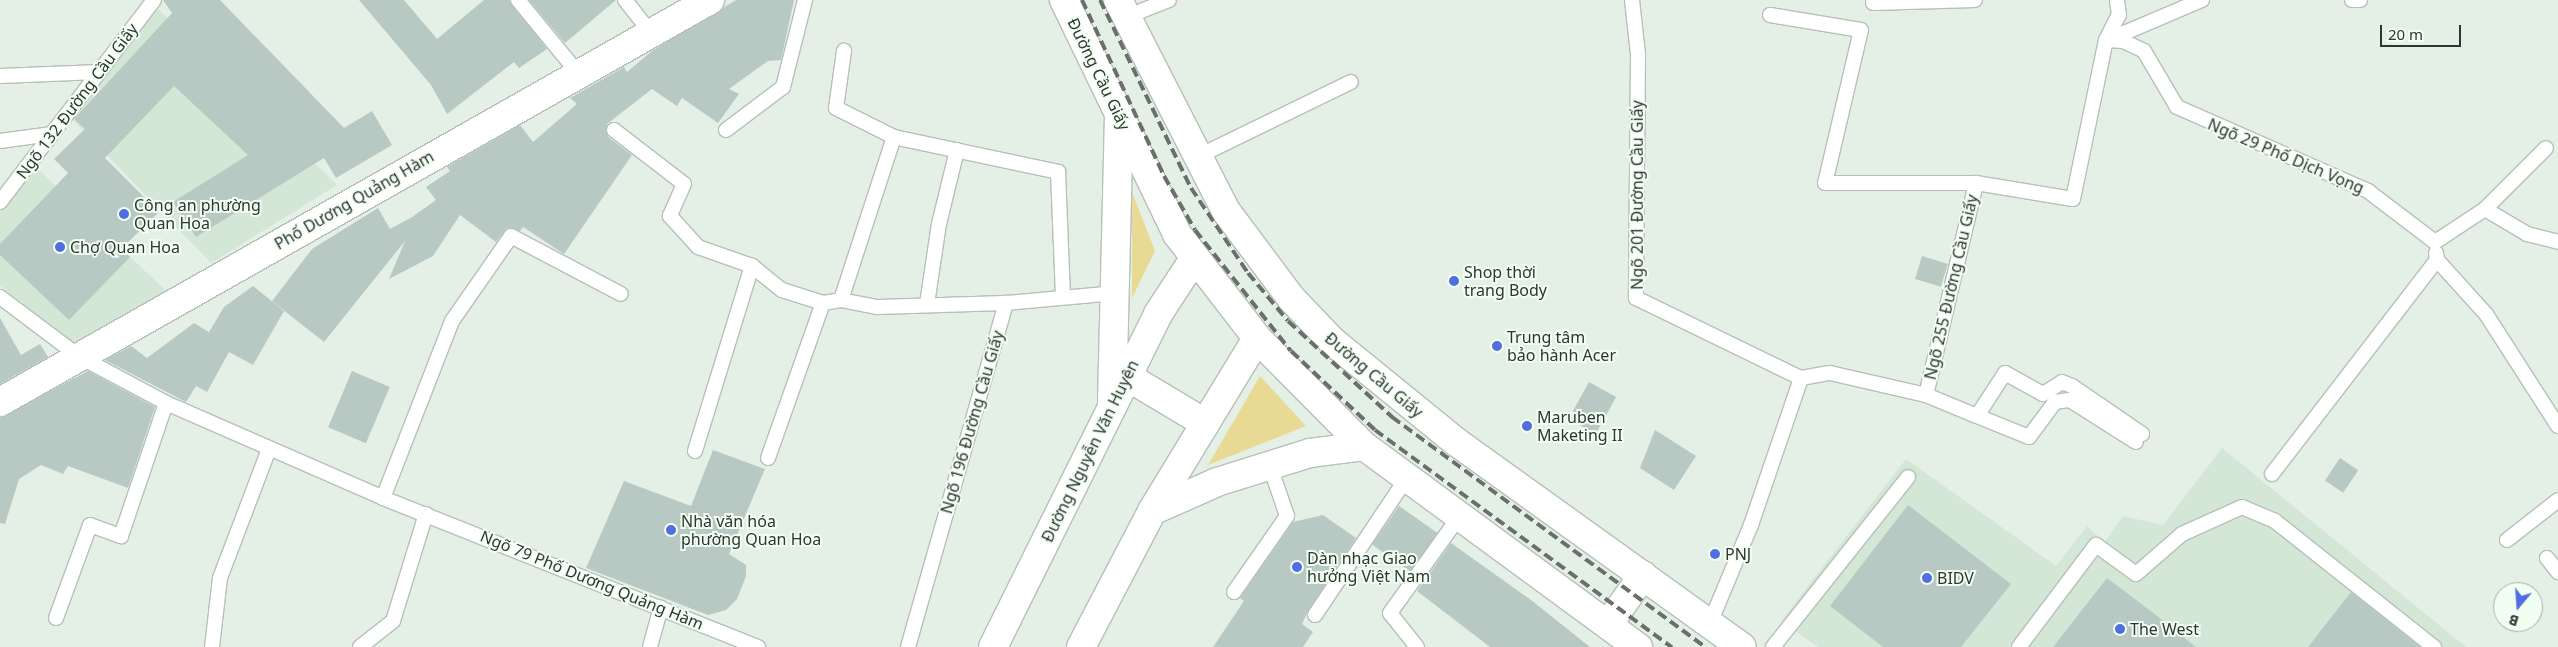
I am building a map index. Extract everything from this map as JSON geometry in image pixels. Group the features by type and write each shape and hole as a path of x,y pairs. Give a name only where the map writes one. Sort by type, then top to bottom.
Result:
{"main road":[{"name":"Phố Dương Quảng Hàm","path":"0,402 578,72 710,0"},
{"name":"Đường Cầu Giấy","path":"1064,0 1153,188 1194,259 1257,338 1364,446 1408,476 1459,517 1638,647"},
{"name":"Đường Cầu Giấy","path":"1122,9 1197,157 1257,255 1332,341 1455,441 1742,647"},
{"path":"1111,410 1119,114"},
{"name":"Đường Nguyễn Văn Huyên","path":"993,647 1158,314 1194,259"},
{"path":"1080,647 1152,511 1257,338"},
{"path":"1128,377 1206,422"},
{"path":"1152,511 1217,482 1339,447 1364,446"},
{"path":"1608,625 1642,575"}],"lane":[{"name":"Ngõ 132 Đường Cầu Giấy","path":"0,202 154,0"},
{"path":"518,0 578,72"},
{"path":"625,0 651,33"},
{"path":"726,130 782,87 805,0"},
{"path":"1122,9 1169,0"},
{"name":"Ngõ 201 Đường Cầu Giấy","path":"1632,0 1638,54 1636,298 1801,378"},
{"path":"1873,3 1975,0"},
{"name":"Ngõ 255 Đường Cầu Giấy","path":"1926,395 1976,183 2073,199 2106,40 2119,15 2117,0"},
{"path":"2106,40 2202,0"},
{"path":"2352,0 2360,0"},
{"path":"1770,15 1861,30 1825,183 1976,183"},
{"name":"Ngõ 29 Phố Dịch Vọng","path":"2106,40 2123,40 2144,52 2176,107 2368,191 2435,242"},
{"path":"844,51 836,108 894,137 1058,172 1063,297"},
{"path":"0,76 99,72"},
{"path":"1197,157 1351,82"},
{"path":"614,130 684,184 670,216 698,247 752,266 782,290 822,303 841,300 877,307 1006,303 1115,293"},
{"path":"0,141 51,134"},
{"path":"841,300 894,137"},
{"path":"2546,148 2485,209 2435,242 2437,260 2486,314 2558,426"},
{"path":"927,304 939,224 957,150"},
{"path":"2485,209 2527,234 2558,242"},
{"path":"383,498 452,321 511,236 621,294"},
{"path":"2272,474 2437,260"},
{"path":"695,452 752,266"},
{"name":"Ngõ 79 Phố Dương Quảng Hàm","path":"0,297 80,357 166,403 383,498 758,647"},
{"path":"768,458 822,303"},
{"name":"Ngõ 196 Đường Cầu Giấy","path":"908,647 1006,303"},
{"name":"Ngõ 255 Đường Cầu Giấy","path":"1801,378 1830,373 1926,395 1977,416 2029,437 2055,402 2070,400 2139,438 2072,386 2062,382 2043,394 2005,372 1977,416"},
{"path":"1710,623 1751,524 1801,378"},
{"path":"56,618 90,525 121,536 166,403"},
{"path":"212,647 220,578 269,449"},
{"path":"1234,592 1287,516 1270,466"},
{"path":"1315,615 1408,476"},
{"path":"1773,647 1908,477"},
{"path":"2507,540 2558,500"},
{"path":"2019,647 2096,545 2136,574 2182,534 2242,507 2275,521 2434,647"},
{"path":"360,647 393,621 426,514"},
{"path":"1417,647 1390,614 1459,517"},
{"path":"2547,558 2558,572"},
{"path":"650,647 661,607"}],"shaded area":[{"path":"158,9 337,185 211,263 70,117"},
{"name":"Chợ Quan Hoa","path":"33,164 166,291 78,346 0,286 0,208"},
{"path":"1132,192 1155,251 1132,298"},
{"path":"1260,376 1306,426 1208,465"},
{"path":"2222,448 2466,647 1818,647 1781,621 1906,459 2056,566 2087,526 2105,542 2123,516 2163,525"}],"building":[{"path":"163,0 220,0 344,128 372,111 392,145 336,178 324,158 196,237 173,202 248,155 174,86 105,158 159,212 121,249 130,257 69,320 0,255 0,244 68,173 54,159 85,129 74,119 172,13"},
{"path":"359,0 404,0 437,39 484,0 509,0 547,49 519,68 514,62 447,114 431,85"},
{"path":"529,0 616,0 565,43"},
{"path":"736,0 794,0 781,60 768,61 729,89 739,94 718,123 682,98 677,106 652,89 607,124 608,137 632,155 564,254 523,227 520,231 507,228 496,242 460,215 433,256 389,279 405,241 324,342 272,301 312,249 378,208 390,229 412,217 436,200 426,187 450,171 447,167 520,125 533,142 577,104 570,98 624,67 627,72 652,51"},
{"path":"1922,256 1948,264 1941,287 1915,279"},
{"path":"253,286 284,311 253,365 229,352 207,392 196,386 186,402 105,360 131,346 147,358 194,323 209,332 224,307"},
{"path":"0,318 21,355 40,344 48,357 0,384"},
{"path":"88,371 155,407 128,488 68,466 63,474 41,465 19,479 5,524 0,523 0,418"},
{"path":"352,371 390,387 366,443 328,427"},
{"path":"1589,382 1616,397 1596,434 1569,419"},
{"path":"1655,430 1696,456 1674,490 1640,468"},
{"name":"Nhà văn hóa phường Quan Hoa","path":"713,450 765,469 729,554 746,565 746,576 737,599 726,610 708,615 586,568 624,481 691,506"},
{"path":"2340,458 2358,470 2343,493 2325,480"},
{"name":"BIDV","path":"1908,505 2011,584 1961,647 1883,647 1830,606"},
{"path":"1399,506 1438,533 1411,571 1372,545"},
{"name":"Dàn nhạc Giao hưởng Việt Nam","path":"1323,515 1356,538 1308,611 1302,624 1313,632 1303,647 1213,647 1244,601 1240,598 1293,522"},
{"path":"1451,543 1531,600 1590,647 1490,647 1417,591"},
{"name":"The West","path":"2107,578 2152,612 2196,647 2053,647"},
{"path":"2351,592 2420,647 2308,647"}],"railway":[{"path":"1082,0 1164,176 1195,230 1291,351 1375,430 1672,647"},
{"path":"1100,0 1191,188 1248,273 1288,321 1392,417 1705,647"}],"place":[{"name":"Công an phường Quan Hoa","path":"124,214"},
{"name":"Chợ Quan Hoa","path":"60,247"},
{"name":"Shop thời trang Body","path":"1454,281"},
{"name":"Trung tâm bảo hành Acer","path":"1497,346"},
{"name":"Maruben Maketing II","path":"1527,426"},
{"name":"Nhà văn hóa phường Quan Hoa","path":"671,530"},
{"name":"PNJ","path":"1715,554"},
{"name":"Dàn nhạc Giao hưởng Việt Nam","path":"1297,567"},
{"name":"BIDV","path":"1927,578"},
{"name":"The West","path":"2120,629"}]}
